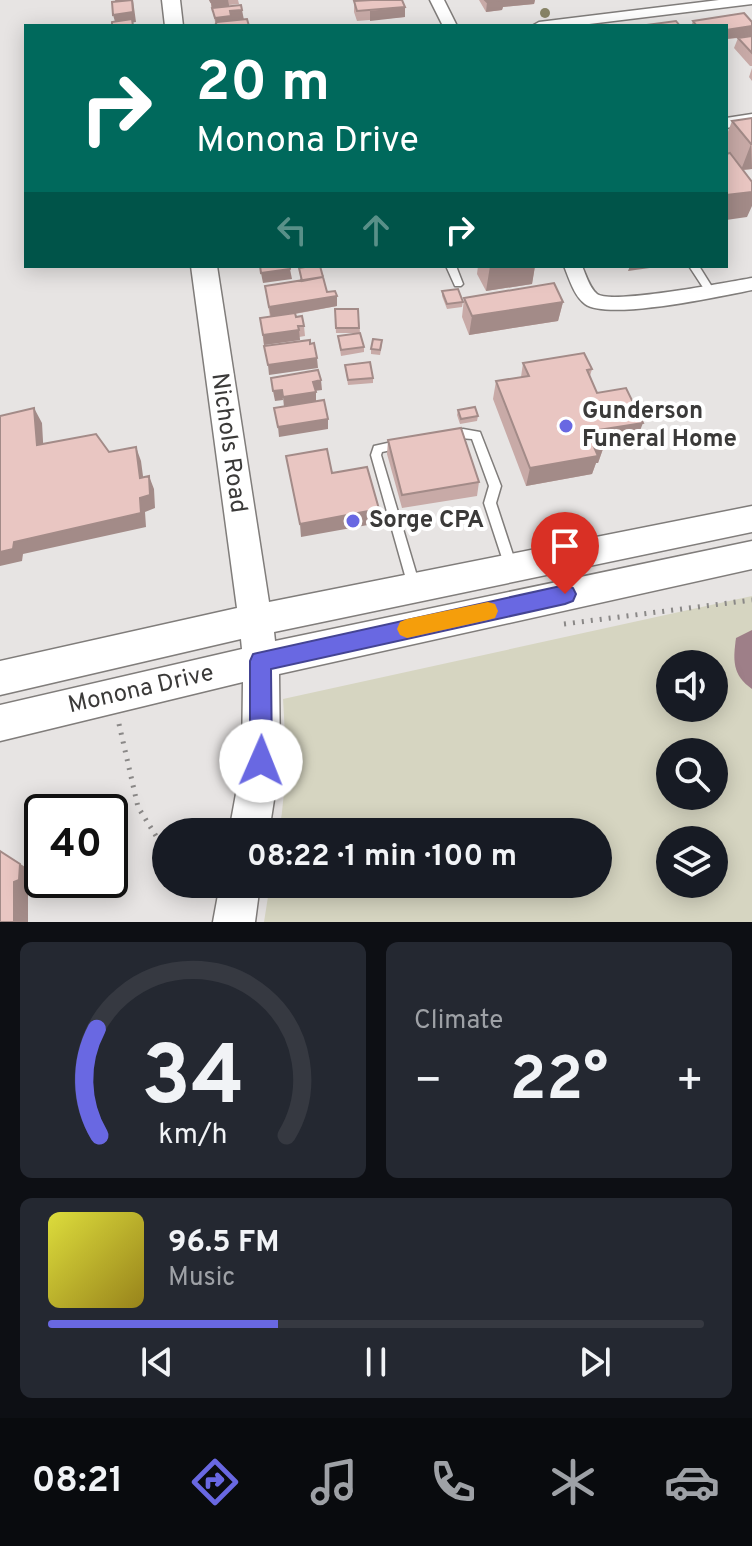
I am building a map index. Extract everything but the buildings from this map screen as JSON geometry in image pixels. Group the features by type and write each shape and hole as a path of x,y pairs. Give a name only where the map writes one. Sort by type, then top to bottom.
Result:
{"street":[{"path":"171,0 174,24"},
{"path":"437,0 449,24"},
{"path":"555,24 752,0"},
{"path":"728,123 752,119"},
{"name":"Nichols Road","path":"204,268 261,661 261,761 251,818"},
{"path":"574,268 583,289 597,303 656,299 752,284"},
{"name":"Monona Drive","path":"0,678 253,620 752,519"},
{"name":"Monona Drive","path":"0,723 261,661 752,555"},
{"path":"234,922 238,898"}],"lane":[{"path":"452,268 458,284"},
{"path":"695,268 709,290"},
{"path":"434,438 463,433 476,435 495,486 490,503 511,568"},
{"path":"414,587 376,455 378,449 420,441"}],"path":[{"path":"118,718 125,769 146,830 152,837"}],"green space":[{"path":"752,596 752,922 264,922 268,898 612,898 612,818 281,818 285,733 283,699"}],"shaded area":[{"path":"752,630 752,689 737,673 734,653 736,638"}],"slow traffic":[{"path":"407,629 488,611"}],"place":[{"name":"Gunderson Funeral Home","path":"566,426"},
{"name":"Sorge CPA","path":"353,521"}],"route":[{"path":"261,761 261,661 565,594"}]}
